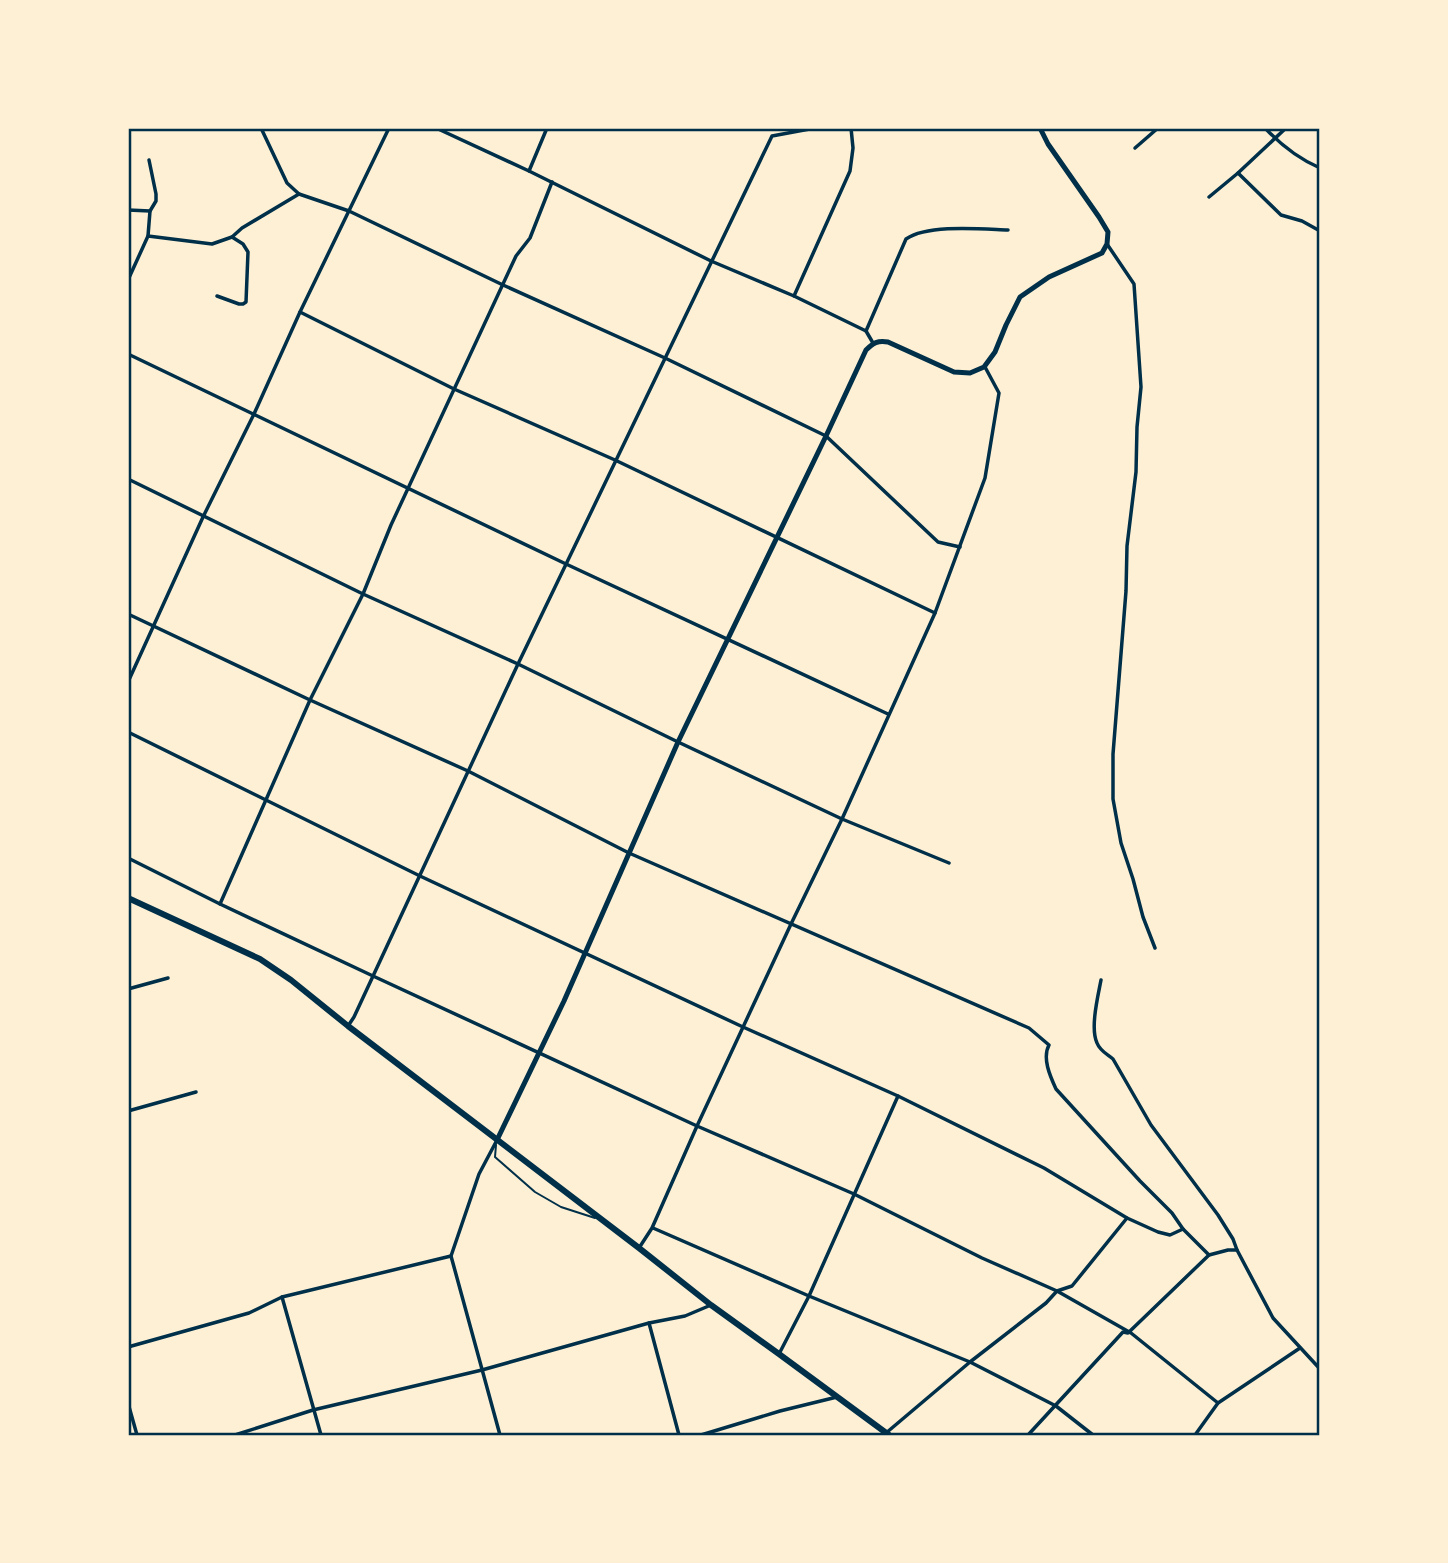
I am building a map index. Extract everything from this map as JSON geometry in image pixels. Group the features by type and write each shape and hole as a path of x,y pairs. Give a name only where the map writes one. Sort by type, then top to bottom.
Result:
{"main road":[{"path":"128,898 260,959 291,980 711,1305 887,1434"}],"street":[{"path":"261,128 287,183 299,194 349,211 826,436 938,542 960,547"},
{"path":"128,682 203,517 389,128"},
{"path":"436,128 711,261 794,296 866,331 873,343"},
{"path":"529,171 547,128"},
{"path":"348,1026 615,460 772,136 815,128"},
{"path":"794,296 850,171 853,148 851,128"},
{"path":"500,1435 451,1256 479,1174 540,1053 678,743 866,350 873,343 888,342 954,372 970,373 984,367 995,352 1020,297 1049,277 1102,253 1107,244 1108,232 1100,216 1048,144 1040,128"},
{"path":"1135,148 1158,128"},
{"path":"1265,128 1303,161 1320,168"},
{"path":"1209,197 1286,128"},
{"path":"128,280 148,236 150,211 156,201 149,160"},
{"path":"1238,173 1281,215 1302,221 1320,231"},
{"path":"220,904 310,700 363,594 391,525 516,256 530,238 552,182"},
{"path":"148,236 212,244 232,237 242,228 299,194"},
{"path":"128,210 150,211"},
{"path":"866,331 906,239 914,233 961,228 1008,230"},
{"path":"217,296 239,304 246,302 248,252 243,244 232,237"},
{"path":"1107,244 1134,284 1141,387 1136,472 1127,546 1113,754 1113,799 1121,843 1155,948"},
{"path":"300,312 454,388 615,460 935,613"},
{"path":"128,354 566,564 889,714"},
{"path":"639,1248 652,1228 935,613 985,478 999,393 984,367"},
{"path":"128,479 678,743 842,819 950,863"},
{"path":"128,614 468,771 629,853 1029,1028 1049,1045 1045,1053 1056,1088 1209,1255"},
{"path":"128,732 420,876 743,1027 898,1096 1044,1168 1158,1232 1170,1235 1183,1229"},
{"path":"128,858 373,976 697,1126 854,1194 982,1258 1057,1291 1128,1332 1218,1403"},
{"path":"128,989 168,978"},
{"path":"1101,980 1094,1028 1096,1042 1103,1052 1113,1059 1150,1125 1218,1215 1273,1318 1320,1369"},
{"path":"128,1111 196,1092"},
{"path":"779,1353 809,1296 898,1096"},
{"path":"887,1434 970,1362 1046,1303 1057,1291 1072,1286 1127,1217"},
{"path":"652,1228 970,1362 1056,1406 1093,1435"},
{"path":"1028,1435 1123,1332 1128,1332 1209,1255 1237,1250"},
{"path":"128,1347 249,1313 282,1297 451,1256"},
{"path":"282,1297 321,1435"},
{"path":"235,1435 313,1410 482,1370 649,1323 685,1316 711,1305"},
{"path":"649,1323 679,1435"},
{"path":"1195,1435 1218,1403 1300,1348"},
{"path":"701,1435 837,1397"},
{"path":"128,1403 137,1435"}],"lane":[{"path":"497,1140 495,1157 535,1192 561,1208 602,1220"}]}
